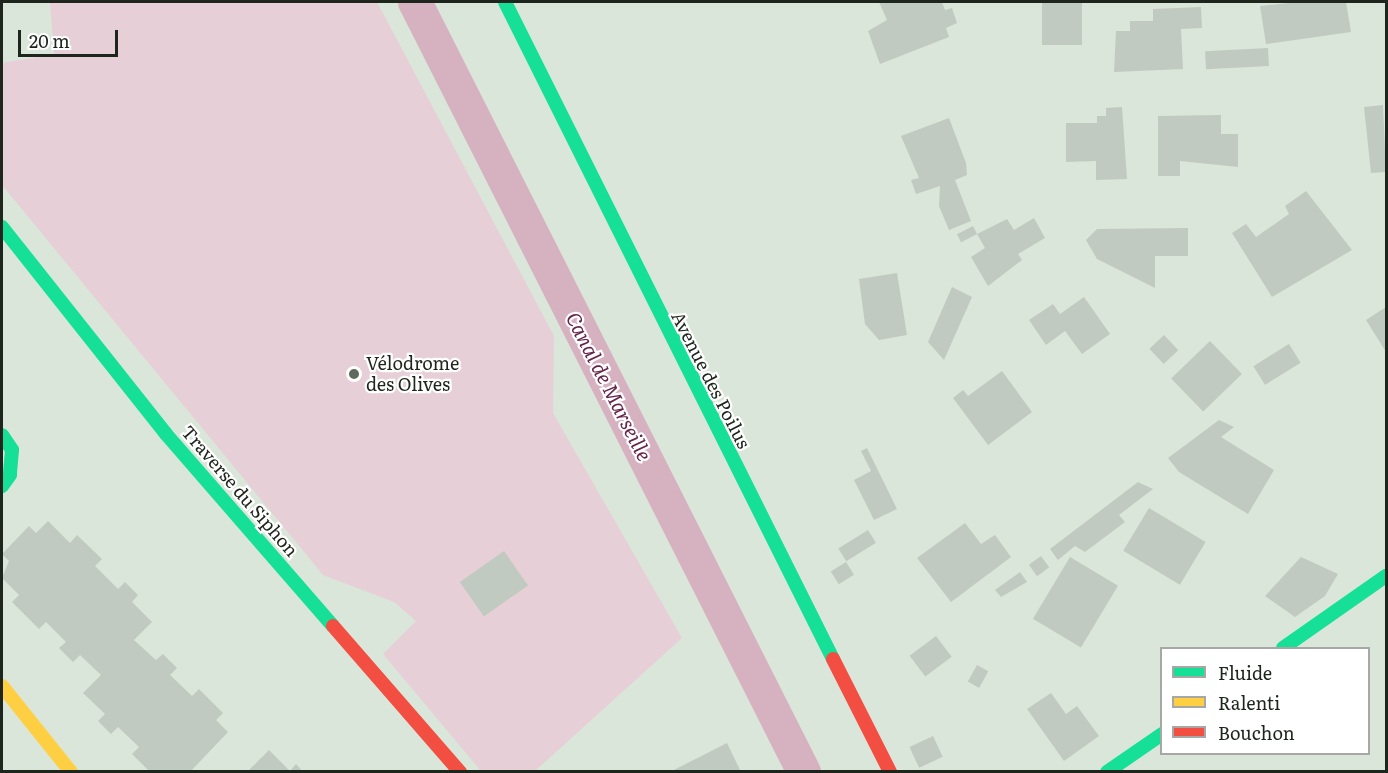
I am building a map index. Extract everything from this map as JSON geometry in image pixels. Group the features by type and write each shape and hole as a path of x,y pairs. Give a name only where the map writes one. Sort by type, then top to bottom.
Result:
{"street":[{"name":"Avenue des Poilus","path":"505,2 890,771"},
{"name":"Traverse du Siphon","path":"2,227 166,434 460,771"},
{"path":"2,435 12,450 10,476 2,486"},
{"path":"1284,647 1386,576"},
{"path":"2,686 71,771"},
{"path":"1107,771 1160,735"}],"shaded area":[{"name":"Vélodrome des Olives","path":"50,2 377,2 554,336 553,413 682,638 535,771 481,771 383,654 416,621 394,602 323,575 2,185 2,63 54,54"}],"building":[{"path":"879,2 942,2 945,10 952,8 957,23 946,28 949,37 880,64 868,31 887,20"},
{"path":"1042,2 1082,2 1082,45 1042,45"},
{"path":"1299,2 1346,2 1351,32 1266,44 1260,6"},
{"path":"1201,7 1202,28 1181,29 1183,69 1114,72 1116,31 1130,31 1130,21 1153,21 1153,9"},
{"path":"1268,48 1269,66 1206,69 1205,51"},
{"path":"1383,105 1386,172 1371,173 1364,107"},
{"path":"1122,107 1127,179 1096,180 1096,161 1066,162 1066,123 1097,123 1097,116 1106,116 1106,108"},
{"path":"1221,115 1221,134 1238,134 1238,167 1180,161 1180,176 1158,176 1158,116"},
{"path":"949,118 966,163 967,175 955,180 971,221 949,230 939,206 940,186 916,194 911,180 919,178 901,136"},
{"path":"1306,191 1352,250 1272,297 1232,233 1246,224 1256,237 1289,214 1285,206"},
{"path":"1034,218 1045,238 1018,254 1022,260 988,286 971,257 985,248 977,234 1007,219 1014,230"},
{"path":"973,226 977,234 961,242 957,234"},
{"path":"1188,228 1188,256 1155,256 1155,288 1097,259 1086,240 1097,229"},
{"path":"897,273 907,335 879,340 865,324 859,279"},
{"path":"952,287 972,297 944,360 928,342"},
{"path":"1084,297 1110,334 1082,354 1065,331 1046,345 1029,320 1053,304 1060,314"},
{"path":"1386,307 1386,352 1366,320"},
{"path":"1164,335 1178,350 1164,364 1149,349"},
{"path":"1210,341 1242,374 1203,412 1171,379"},
{"path":"1289,344 1301,363 1265,385 1253,366"},
{"path":"1002,371 1032,412 988,445 953,398 963,390 968,396"},
{"path":"1219,420 1234,427 1221,437 1274,470 1248,514 1179,472 1168,458"},
{"path":"867,448 897,509 874,520 854,480 871,471 861,451"},
{"path":"1138,482 1153,489 1119,515 1125,522 1085,552 1075,546 1058,560 1050,549"},
{"path":"1149,508 1206,542 1180,585 1123,551"},
{"path":"48,521 70,543 77,535 102,559 95,566 118,589 125,582 138,595 132,602 152,622 134,640 156,660 163,654 177,668 170,675 192,696 199,689 223,713 216,720 228,732 190,772 150,772 132,754 139,747 118,727 111,734 98,721 105,714 83,693 101,675 80,655 73,662 59,648 66,642 46,622 39,629 12,602 19,595 2,578 9,561 2,554 29,526 36,533"},
{"path":"965,523 981,544 995,535 1011,557 951,602 917,558"},
{"path":"868,530 876,543 846,561 838,549"},
{"path":"504,551 528,585 484,616 460,582"},
{"path":"1041,556 1049,567 1037,576 1029,565"},
{"path":"1070,557 1118,586 1081,648 1033,619"},
{"path":"1301,557 1338,574 1325,596 1295,617 1265,596"},
{"path":"846,562 854,575 839,584 831,572"},
{"path":"1020,572 1027,582 1001,597 995,590"},
{"path":"936,636 952,657 925,677 910,656"},
{"path":"977,665 988,671 979,688 968,682"},
{"path":"1051,693 1066,714 1077,706 1099,736 1064,761 1027,709"},
{"path":"933,736 943,757 919,768 909,747"},
{"path":"727,743 741,772 670,772"},
{"path":"269,750 290,771 296,764 303,772 247,772"}],"waterway":[{"name":"Canal de Marseille","path":"415,2 804,772"}],"traffic: fast":[{"path":"505,2 833,659"},
{"path":"2,227 166,434 333,626"},
{"path":"2,435 12,450 10,475 2,486"},
{"path":"1284,647 1386,576"},
{"path":"1107,772 1160,735"}],"traffic: slow":[{"path":"2,686 71,772"}],"traffic: jam":[{"path":"333,626 460,772"},
{"path":"833,659 890,772"}],"place":[{"name":"Vélodrome des Olives","path":"354,374"}]}
